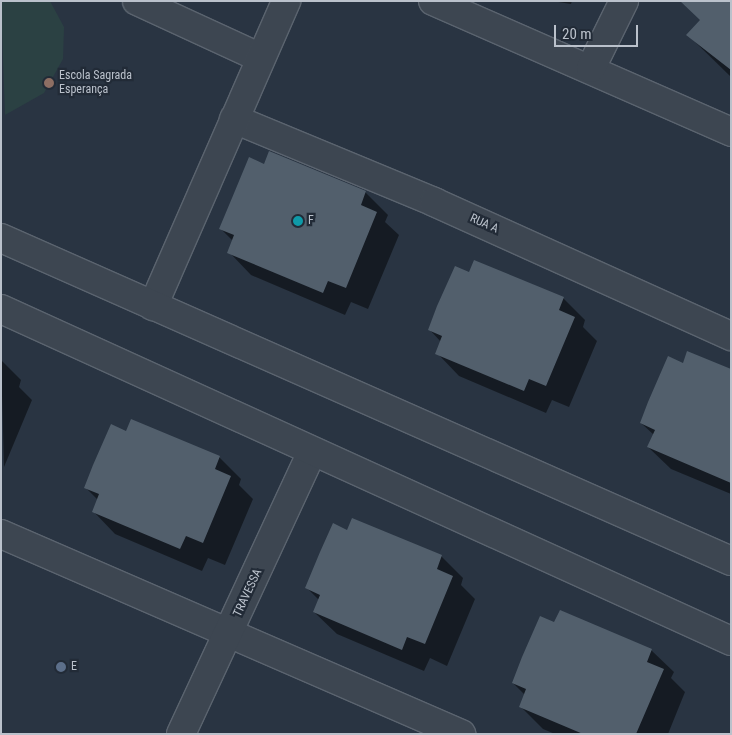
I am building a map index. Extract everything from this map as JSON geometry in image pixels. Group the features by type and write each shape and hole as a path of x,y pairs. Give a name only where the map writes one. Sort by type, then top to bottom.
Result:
{"street":[{"path":"137,1 262,58"},
{"path":"153,306 286,1"},
{"path":"433,1 591,68 731,132"},
{"path":"591,68 624,1"},
{"name":"RUA A","path":"234,119 434,202 731,336"},
{"path":"1,238 731,561"},
{"path":"1,309 731,641"},
{"name":"TRAVESSA","path":"181,734 312,452"},
{"path":"4,536 228,635 461,734"}],"green space":[{"path":"1,1 50,1 64,27 63,59 44,93 5,115"}],"building":[{"path":"680,1 731,1 731,70 686,35 700,20"},
{"name":"F","path":"269,151 366,191 361,205 377,212 346,288 328,281 323,293 227,253 234,235 219,229 249,157 264,164"},
{"path":"474,260 564,297 559,310 575,317 546,386 529,379 524,391 435,354 442,336 428,330 437,306 455,266 469,272"},
{"path":"687,351 731,369 731,483 647,447 655,430 640,423 648,402 668,356 683,363"},
{"path":"131,419 220,456 215,469 231,476 203,543 186,536 180,549 92,512 99,494 84,488 93,465 111,424 126,431"},
{"path":"352,518 442,555 437,569 453,576 425,644 407,637 402,650 313,612 320,595 305,588 333,523 347,530"},
{"path":"560,610 652,649 647,662 664,669 636,734 583,734 519,707 526,689 512,683 522,657 540,616 554,622"}],"place":[{"name":"Escola Sagrada Esperança","path":"49,83"},
{"name":"F","path":"298,221"},
{"name":"E","path":"61,667"}]}
